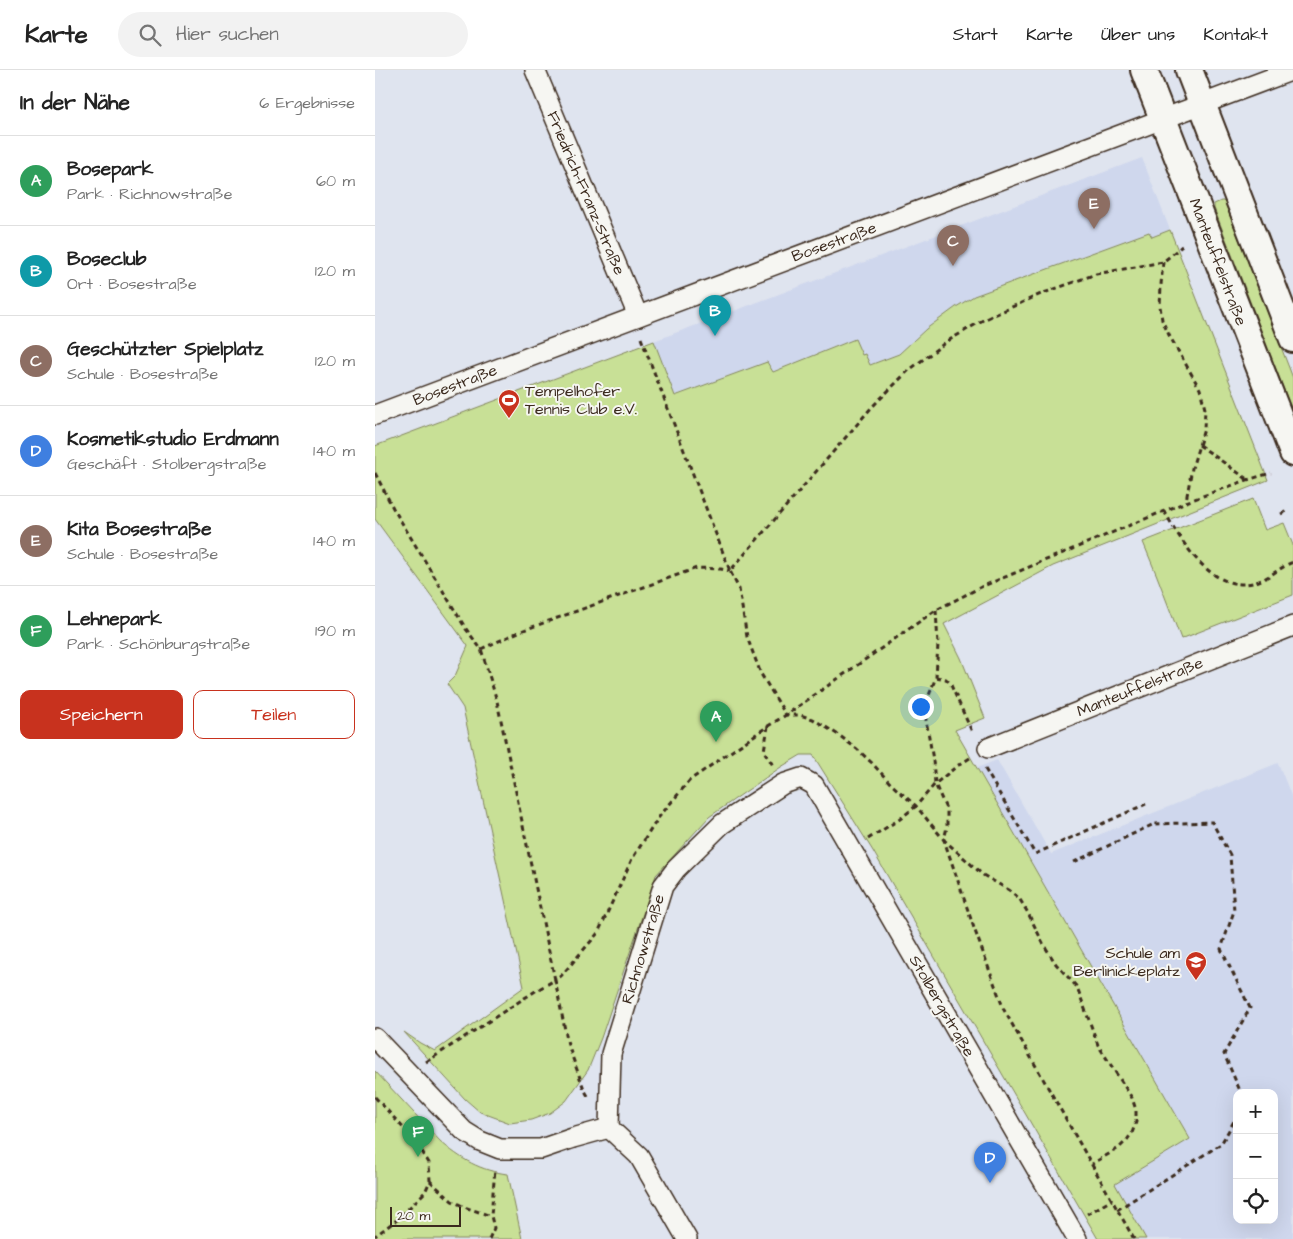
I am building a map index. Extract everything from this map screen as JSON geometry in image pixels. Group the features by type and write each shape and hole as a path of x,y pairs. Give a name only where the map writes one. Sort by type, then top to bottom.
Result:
{"main road":[{"name":"Manteuffelstraße","path":"1144,70 1293,454"},
{"path":"1189,70 1293,339"},
{"path":"1192,194 1231,178"}],"street":[{"name":"Friedrich-Franz-Straße","path":"535,70 638,316"},
{"name":"Bosestraße","path":"375,415 1293,70"},
{"name":"Manteuffelstraße","path":"980,752 1293,626"},
{"name":"Richnowstraße","path":"609,1128 611,1054 663,886 676,870 722,824 783,784 801,778"},
{"name":"Stolbergstraße","path":"801,778 814,785 1073,1232"},
{"path":"375,1038 464,1131 480,1141 500,1149 541,1149 609,1128 639,1156 687,1239"}],"path":[{"path":"730,571 872,407 908,371 946,342 983,320 1041,294 1096,274 1163,262 1182,246"},
{"path":"1163,262 1160,306 1162,320 1200,389 1205,409 1204,429 1191,468 1186,502"},
{"path":"641,338 730,571 739,589 747,637 761,674 786,715"},
{"path":"1199,445 1247,480"},
{"path":"375,473 417,548 466,629 481,649 497,701 555,980 425,1063"},
{"path":"786,715 936,610 990,583 1186,502 1271,473"},
{"path":"1164,511 1174,529 1205,568 1229,582 1247,584 1265,579 1293,562"},
{"path":"1281,514 1287,511"},
{"path":"481,649 521,631 697,568 730,571"},
{"path":"936,610 938,644 936,676 926,704 925,714 935,784 947,811 947,827 944,840 1004,1010 1134,1239"},
{"path":"936,676 946,679 950,683 973,734"},
{"path":"786,715 800,715 813,719 841,736 862,753 891,784 916,806 944,840 983,875 1019,898 1056,964 1077,988 1098,1044 1132,1098 1136,1110 1136,1122 1127,1140 1119,1148 1092,1164"},
{"path":"768,726 764,751 778,773"},
{"path":"865,841 900,819 916,806 935,784 957,766 980,752"},
{"path":"984,767 1035,854 1146,804"},
{"path":"1074,862 1155,824 1212,822 1230,855 1234,911 1221,949 1250,1008 1224,1054 1239,1089"},
{"path":"375,1097 417,1143 429,1162 429,1181 425,1192 398,1219 375,1236"},
{"path":"375,1106 380,1102"},
{"path":"1117,1210 1221,1144 1233,1123"},
{"path":"489,1239 493,1228 491,1216 495,1168 500,1149"},
{"path":"429,1181 452,1201 491,1216"},
{"path":"1073,1232 1112,1200"}],"shaded area":[{"path":"1142,158 1170,230 1152,237 1148,232 974,296 926,329 899,354 870,365 862,355 855,339 772,372 767,362 674,396 654,341"},
{"name":"Schule am Berlinickeplatz","path":"997,760 1051,854 1278,763 1293,800 1293,1239 1146,1239 1114,1184 1190,1139 977,768"}],"green space":[{"path":"1221,201 1225,203 1293,378 1293,413 1214,208 1214,204"},
{"path":"1170,230 1268,480 1053,566 944,624 961,658 985,718 955,730 1190,1139 1115,1184 1146,1239 1098,1239 873,851 813,755 801,755 709,817 656,875 601,1038 588,1070 566,1101 550,1113 531,1120 510,1123 480,1112 465,1099 404,1032 435,1051 524,987 463,708 447,684 455,676 468,646 375,519 375,446 654,341 675,396 767,362 773,372 855,339 862,355 865,354 870,365 899,354 926,329 974,296 1149,232 1152,237"},
{"path":"1253,499 1265,530 1284,523 1293,545 1293,595 1181,639 1143,542"},
{"path":"375,1071 440,1141 463,1159 489,1170 508,1174 522,1239 375,1239"}],"place":[{"name":"Kita Bosestraße","path":"1094,229"},
{"name":"Geschützter Spielplatz","path":"953,266"},
{"name":"Boseclub","path":"715,336"},
{"name":"Tempelhofer Tennis Club e.V.","path":"509,419"},
{"name":"Bosepark","path":"716,742"},
{"name":"Schule am Berlinickeplatz","path":"1196,981"},
{"name":"Lehnepark","path":"418,1157"},
{"name":"Kosmetikstudio Erdmann","path":"990,1183"}]}
